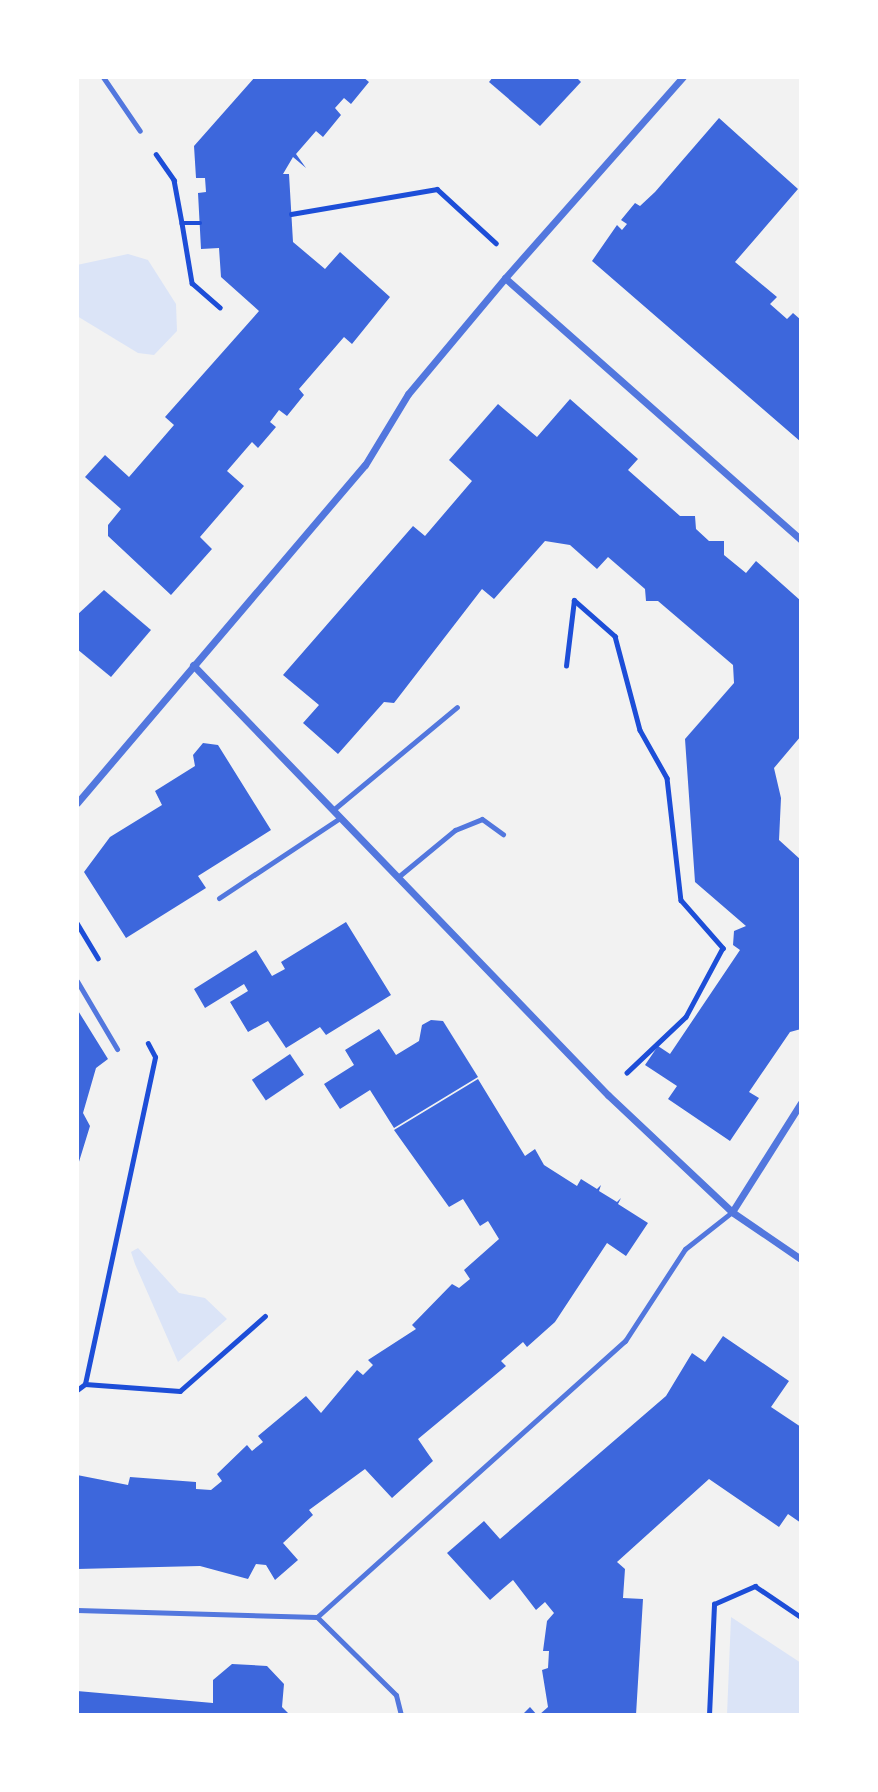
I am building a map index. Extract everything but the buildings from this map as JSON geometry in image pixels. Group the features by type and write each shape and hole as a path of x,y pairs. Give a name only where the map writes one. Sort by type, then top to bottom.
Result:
{"street":[{"path":"77,803 365,465 408,394 517,263 683,77"},
{"path":"505,278 801,540"},
{"path":"194,665 608,1095 732,1212 801,1259"},
{"path":"732,1212 801,1103"}],"lane":[{"path":"103,77 141,131"},
{"path":"333,810 457,707"},
{"path":"219,898 341,818"},
{"path":"398,877 454,830 482,820 503,834"},
{"path":"77,981 117,1049"},
{"path":"317,1617 625,1341 685,1249 732,1212"},
{"path":"77,1610 317,1617 396,1695 401,1715"}],"path":[{"path":"141,131 174,180 192,283 220,307"},
{"path":"291,214 437,188 517,263"},
{"path":"182,223 200,223"},
{"path":"566,666 574,600 615,636 640,730 667,778 681,900 723,948 686,1017 608,1095"},
{"path":"77,923 103,967"},
{"path":"77,1390 85,1384 155,1057 142,1035"},
{"path":"85,1384 180,1391 265,1317"},
{"path":"709,1715 714,1604 755,1586 801,1617"}],"shaded area":[{"path":"128,254 148,260 176,304 177,331 154,355 138,353 77,316 77,265"},
{"path":"138,1248 179,1293 205,1298 227,1319 178,1362 135,1264 131,1252"},
{"path":"731,1617 801,1663 801,1715 727,1715"}]}
